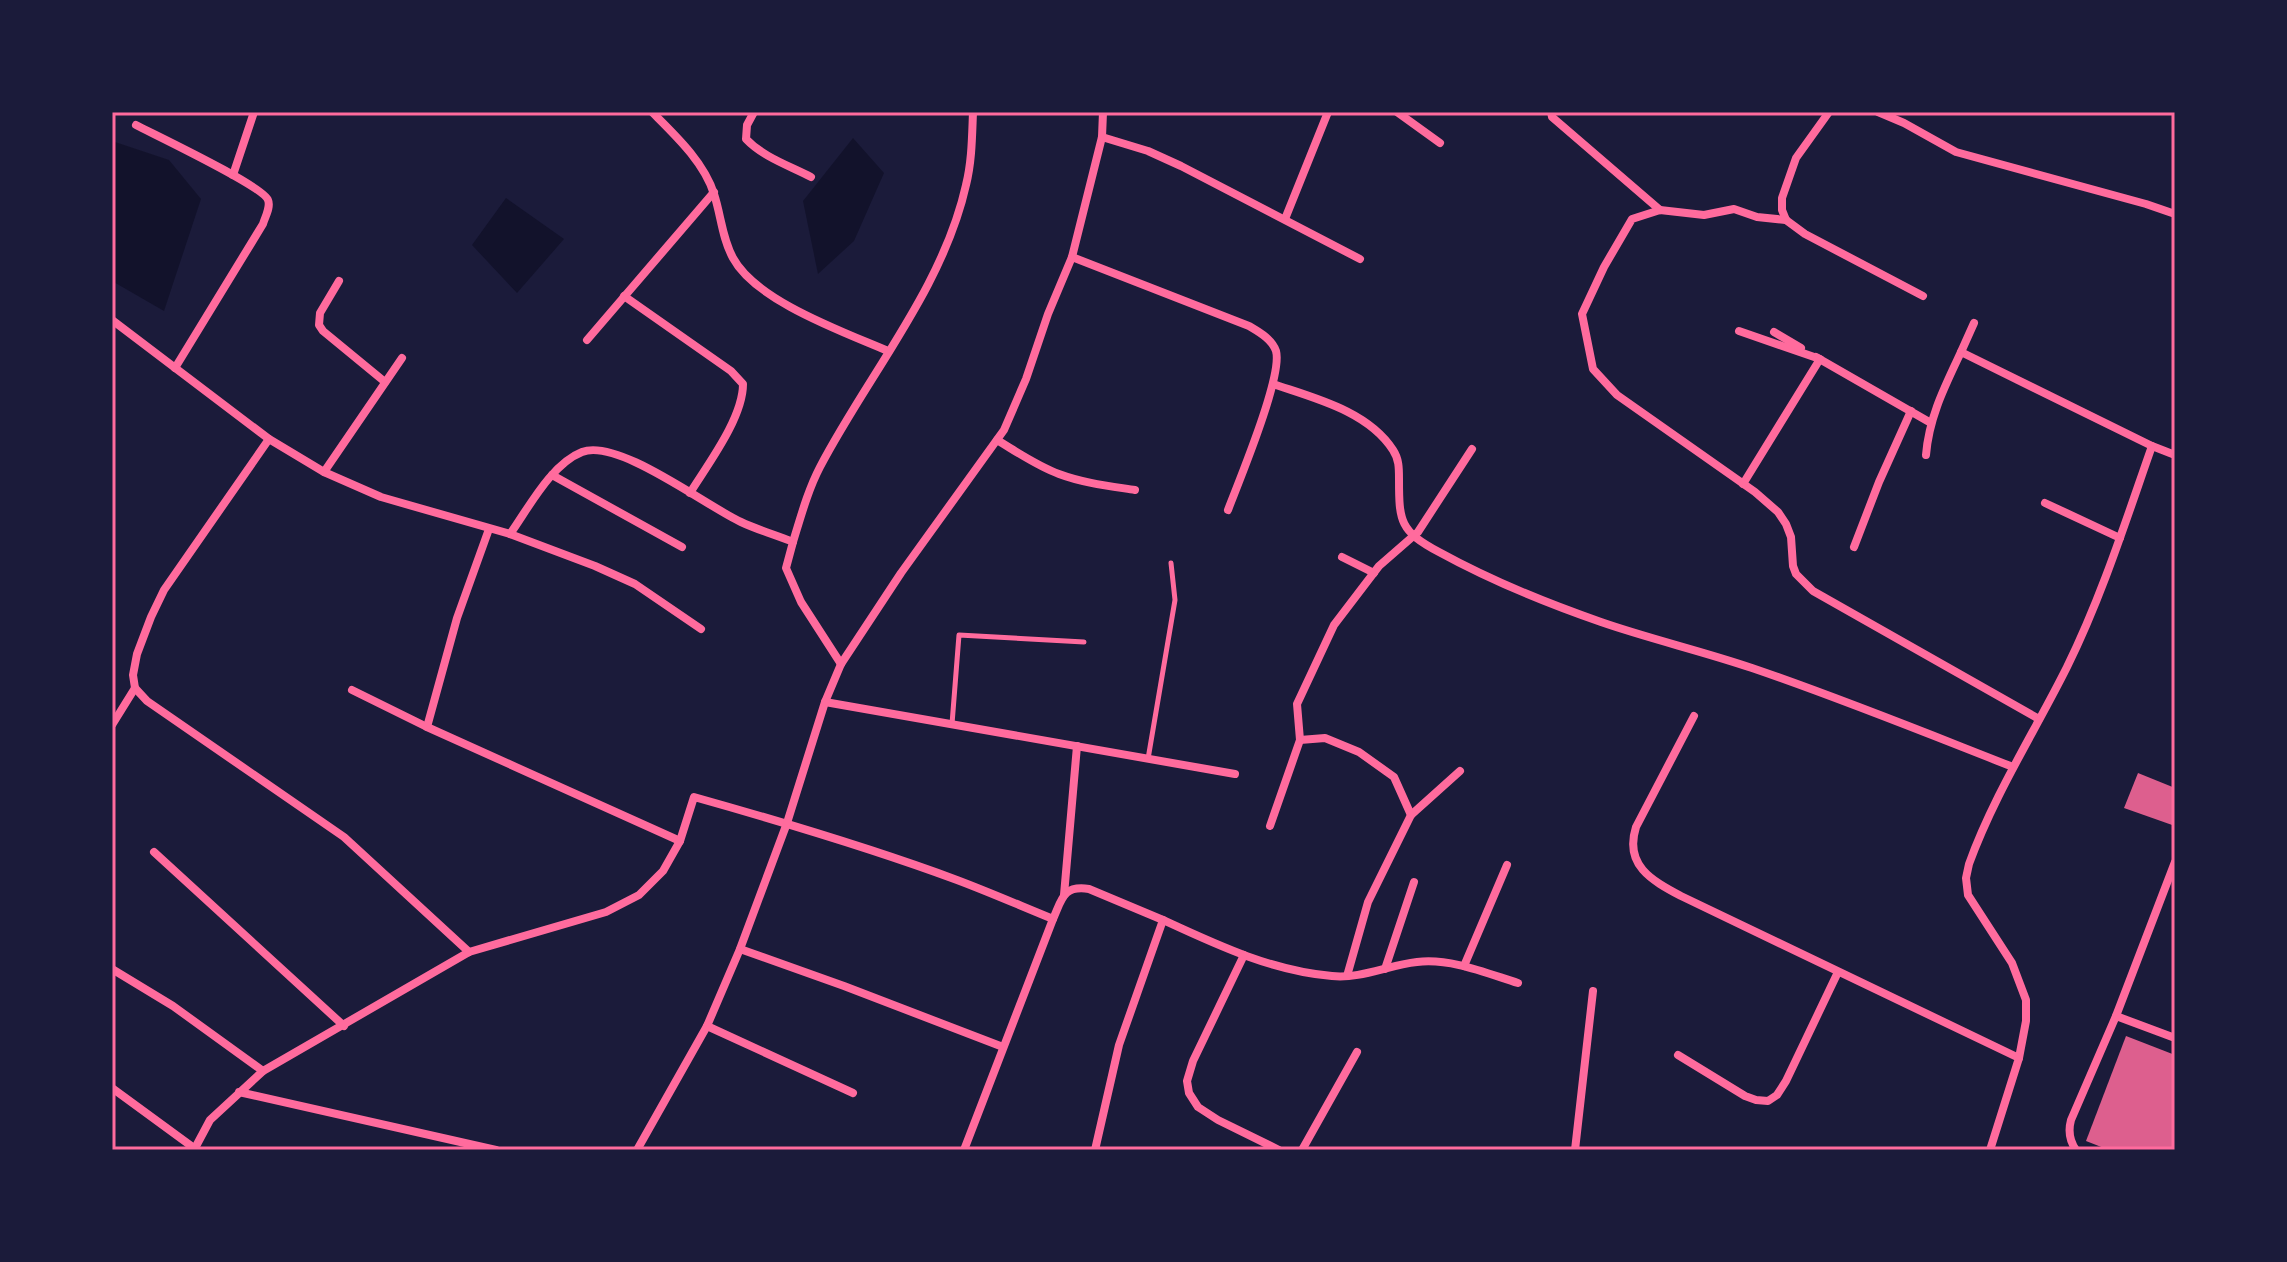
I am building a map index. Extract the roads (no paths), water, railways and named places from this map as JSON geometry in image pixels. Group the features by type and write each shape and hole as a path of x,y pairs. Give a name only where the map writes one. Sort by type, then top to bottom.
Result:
{"street":[{"path":"233,175 254,112"},
{"path":"652,112 696,160 714,192 734,260 751,279 808,316 888,351"},
{"path":"754,112 745,133 752,146 811,177"},
{"path":"841,664 801,602 786,568 819,468 925,292 951,234 966,186 973,112"},
{"path":"637,1150 707,1026 740,949 841,664 901,573 1004,430 1072,257 1102,137 1103,112"},
{"path":"1285,219 1328,112"},
{"path":"1397,112 1440,143"},
{"path":"1542,112 1552,115 1660,210"},
{"path":"1786,220 1782,198 1788,178 1802,148 1829,112"},
{"path":"1878,112 1956,152 2175,214"},
{"path":"136,125 233,175 267,197 263,224 175,368"},
{"path":"1102,137 1148,151 1214,182 1360,259"},
{"path":"587,340 714,192"},
{"path":"1923,296 1805,234 1786,220 1757,217 1734,209 1704,215 1660,210 1632,219 1604,267 1582,314 1593,369 1617,395 1772,507 1786,524 1791,537 1793,566 1813,591 2039,719"},
{"path":"1072,257 1249,326 1273,344 1277,354 1273,384 1228,510"},
{"path":"339,281 320,313 319,325 385,382"},
{"path":"624,296 731,371 743,384 743,397 737,415 690,493"},
{"path":"112,320 269,439 324,472 381,497 510,534 595,566 635,584 701,629"},
{"path":"1926,455 1936,406 1974,323"},
{"path":"1739,331 1820,359"},
{"path":"1774,332 1931,423"},
{"path":"1961,352 2175,455"},
{"path":"324,472 402,358"},
{"path":"1743,484 1820,359"},
{"path":"1273,384 1342,410 1383,438 1394,450 1399,462 1402,519 1413,537 1440,553 1558,607 1754,669 2013,767"},
{"path":"1854,547 1911,411"},
{"path":"269,439 164,590 137,654 133,675 135,688 147,701 344,837 469,952"},
{"path":"997,440 1061,475 1135,490"},
{"path":"1990,1150 2019,1058 2026,1021 2026,1000 2012,963 1968,895 1966,878 1976,846 2013,767 2067,667 2094,608 2152,446"},
{"path":"1270,826 1300,740 1297,704 1334,625 1374,573 1413,537 1472,449"},
{"path":"510,534 552,475 567,460 583,451 598,450 614,453 642,466 740,522 793,542"},
{"path":"552,475 682,547"},
{"path":"2045,503 2120,538"},
{"path":"427,727 457,618 489,529"},
{"path":"1342,557 1374,573"},
{"path":"112,725 135,688"},
{"path":"352,690 680,841"},
{"path":"825,702 1235,774"},
{"path":"1694,716 1636,827 1632,840 1637,863 1662,886 2019,1058"},
{"path":"1300,740 1325,738 1359,752 1394,777 1411,815"},
{"path":"964,1150 1064,895 1077,746"},
{"path":"1347,976 1368,902 1411,815 1460,771"},
{"path":"112,1088 194,1149 210,1120 263,1071 469,952 606,912 639,895 663,871 680,841 694,797 787,823 958,880 1053,919"},
{"path":"154,852 344,1026"},
{"path":"2076,1150 2068,1130 2071,1120 2116,1016 2175,862"},
{"path":"1464,966 1507,865"},
{"path":"1385,969 1414,882"},
{"path":"1064,895 1077,887 1089,889 1244,955 1291,969 1334,977 1433,960 1518,983"},
{"path":"1095,1150 1119,1045 1163,920"},
{"path":"740,949 1003,1047"},
{"path":"1244,955 1193,1061 1187,1081 1189,1093 1198,1107 1218,1120 1279,1150"},
{"path":"112,969 173,1006 263,1071"},
{"path":"1678,1055 1745,1096 1768,1101 1777,1095 1786,1081 1838,972"},
{"path":"1575,1150 1593,991"},
{"path":"2116,1016 2175,1038"},
{"path":"707,1026 853,1093"},
{"path":"1302,1150 1357,1052"},
{"path":"239,1092 496,1150"}],"lane":[{"path":"1148,759 1175,600 1171,563"},
{"path":"952,724 959,635 1084,642"}]}
